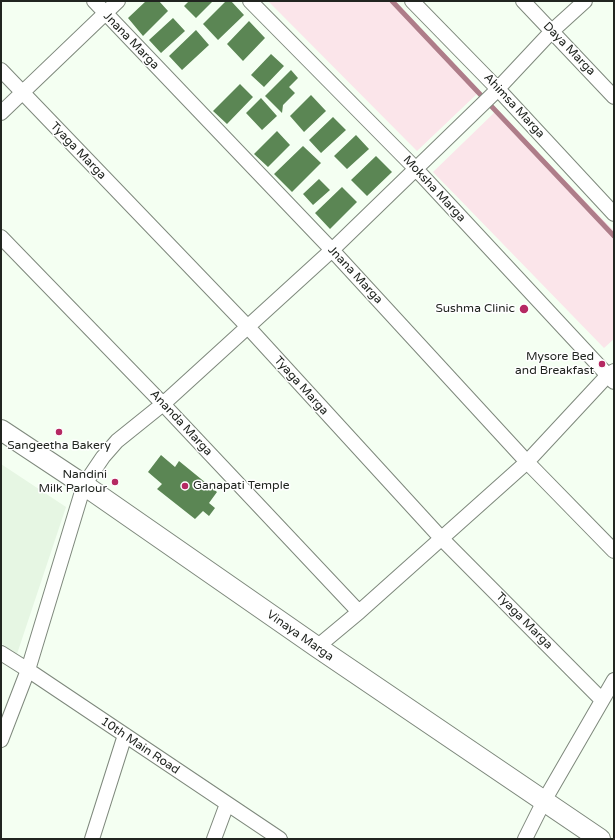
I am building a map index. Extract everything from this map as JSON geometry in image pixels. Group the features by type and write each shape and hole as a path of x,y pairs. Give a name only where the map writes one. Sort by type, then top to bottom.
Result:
{"street":[{"name":"Jnana Marga","path":"94,1 332,250 527,462 614,551"},
{"path":"1,113 23,94 118,1"},
{"name":"Moksha Marga","path":"250,1 416,169 612,376"},
{"name":"Ahimsa Marga","path":"412,1 494,92 614,214"},
{"name":"Daya Marga","path":"523,1 614,97"},
{"path":"1,740 28,670 84,485 103,457 117,441 163,404 332,250 479,108 552,31 585,1"},
{"name":"Tyaga Marga","path":"1,70 247,326 442,539 602,700"},
{"name":"Ananda Marga","path":"1,237 163,404 359,612"},
{"path":"317,647 442,539 527,462 612,376"},
{"name":"Vinaya Marga","path":"1,430 84,485 317,647 600,839"},
{"name":"10th Main Road","path":"1,653 280,839"},
{"path":"525,839 544,801 614,680"},
{"path":"92,839 125,735"},
{"path":"214,839 227,804"}],"shaded area":[{"path":"268,1 392,1 480,91 417,151"},
{"path":"497,110 614,231 614,339 604,348 433,172"},
{"path":"1,464 66,507 17,654 1,643"}],"building":[{"path":"146,1 159,1 168,11 143,36 128,18"},
{"path":"189,1 213,1 196,18 184,6"},
{"path":"226,1 231,1 244,15 218,40 203,24"},
{"path":"173,18 185,31 161,53 149,40"},
{"path":"249,21 265,38 243,61 227,44"},
{"path":"196,30 209,45 182,70 169,56"},
{"path":"271,54 284,66 264,87 251,75"},
{"path":"291,70 298,78 289,87 295,93 283,105 282,113 265,96"},
{"path":"240,84 253,97 227,124 213,111"},
{"path":"311,95 326,111 304,132 290,116"},
{"path":"261,98 277,116 262,130 246,113"},
{"path":"333,117 346,130 321,153 309,140"},
{"path":"277,131 290,145 268,167 254,154"},
{"path":"356,135 369,149 347,169 334,156"},
{"path":"303,146 321,163 292,192 274,174"},
{"path":"376,156 392,172 367,196 351,180"},
{"path":"319,179 330,190 313,205 303,194"},
{"path":"342,187 357,202 330,229 315,213"},
{"name":"Ganapati Temple","path":"161,455 175,467 179,461 217,492 209,503 215,508 209,516 203,511 195,519 157,489 162,484 148,472"}],"waterway":[{"path":"392,1 614,236"}],"place":[{"name":"Sushma Clinic","path":"524,309"},
{"name":"Mysore Bed and Breakfast","path":"602,364"},
{"name":"Sangeetha Bakery","path":"59,432"},
{"name":"Nandini Milk Parlour","path":"115,482"},
{"name":"Ganapati Temple","path":"185,486"}]}
